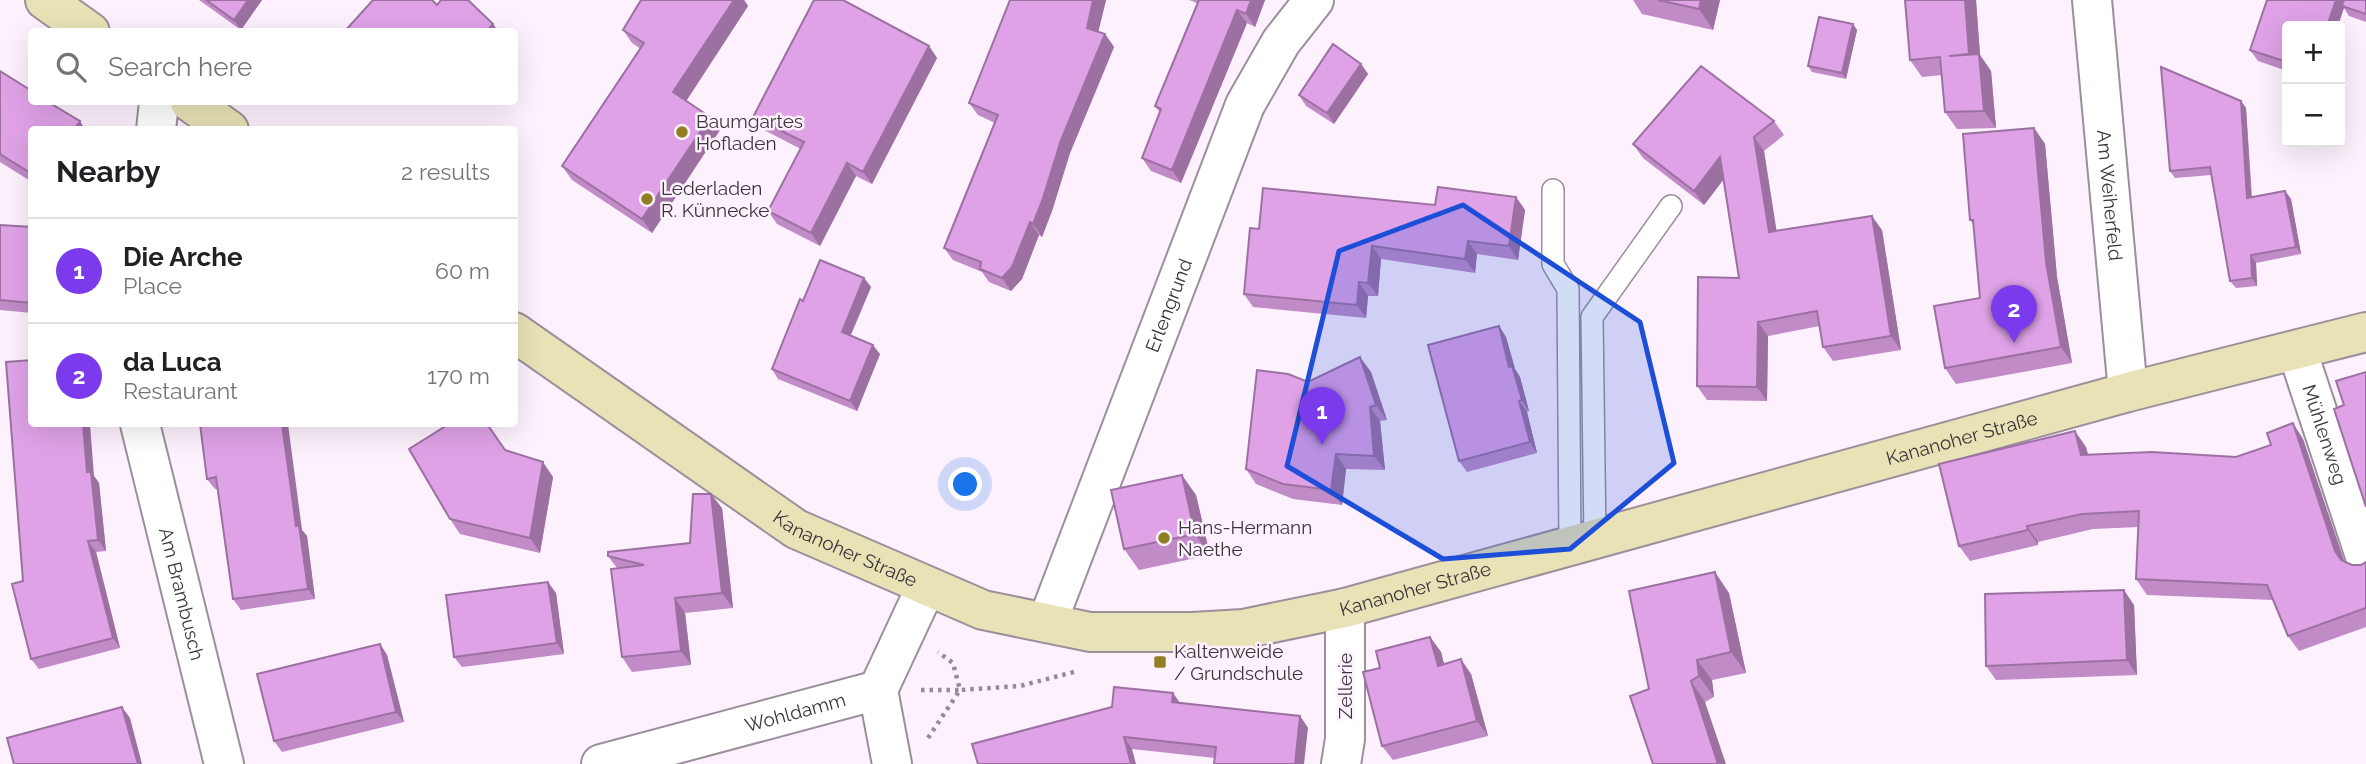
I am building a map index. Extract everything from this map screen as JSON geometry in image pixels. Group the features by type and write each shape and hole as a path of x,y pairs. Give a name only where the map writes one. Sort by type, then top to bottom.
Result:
{"street":[{"path":"46,0 84,28"},
{"name":"Erlengrund","path":"1046,623 1245,105 1281,42 1314,0"},
{"name":"Am Weiherfeld","path":"2092,0 2128,391"},
{"path":"156,126 159,105"},
{"path":"194,105 223,126"},
{"name":"Kananoher Straße","path":"518,335 796,529 926,587 983,610 1090,632 1193,632 1243,629 1345,608 2128,391 2366,332"},
{"name":"Mühlenweg","path":"2297,350 2366,559"},
{"name":"Am Brambusch","path":"141,427 225,764"},
{"path":"892,764 878,690 926,587"},
{"name":"Zellerie","path":"1341,764 1345,739 1345,608"},
{"name":"Wohldamm","path":"601,764 878,690"}],"lane":[{"path":"1553,190 1553,264 1568,289 1582,543"},
{"path":"1582,543 1592,317 1671,206"}],"path":[{"path":"892,764 912,762 960,690 1020,686 1081,670 1090,632"}],"highlighted area":[{"path":"1463,205 1640,322 1674,463 1570,549 1443,559 1287,466 1339,251"}],"building":[{"path":"206,0 248,0 234,20"},
{"path":"373,0 432,0 437,5 441,0 468,0 493,24 490,28 348,28"},
{"path":"641,0 734,0 673,92 710,117 642,219 562,166 644,43 623,30"},
{"path":"814,0 843,0 929,46 863,172 847,163 811,233 768,211 804,142 753,117"},
{"path":"1010,0 1093,0 1087,28 1105,34 1061,140 1033,224 1030,222 1012,267 1002,278 980,269 981,262 944,248 998,115 969,103"},
{"path":"1199,0 1251,0 1246,14 1237,10 1172,170 1142,158 1161,109 1155,106"},
{"path":"1658,0 1701,0 1699,9"},
{"path":"1905,0 1965,0 1969,54 1949,56 1979,54 1984,111 1945,112 1940,57 1910,60"},
{"path":"2267,0 2336,0 2329,21 2282,21 2282,60 2250,50"},
{"path":"2344,0 2366,0 2366,14 2342,6"},
{"path":"1819,17 1853,24 1842,73 1808,66"},
{"path":"1333,44 1361,64 1327,113 1299,95"},
{"path":"1701,66 1774,121 1754,137 1769,232 1872,216 1891,336 1823,347 1817,311 1758,322 1757,387 1697,386 1698,277 1739,278 1720,157 1694,191 1633,144"},
{"path":"2161,67 2241,101 2247,198 2285,191 2296,247 2251,255 2252,278 2230,281 2210,167 2170,171"},
{"path":"0,71 28,88 28,105 53,105 80,121 77,126 28,126 28,172 0,154"},
{"path":"2034,128 2046,262 2061,347 1945,368 1934,306 1980,298 1963,134"},
{"path":"1438,187 1516,197 1509,246 1468,241 1465,259 1372,246 1368,283 1359,282 1357,305 1244,294 1250,228 1259,229 1263,188 1435,205"},
{"path":"0,225 28,227 28,303 0,300"},
{"path":"820,260 864,278 842,332 873,345 850,401 772,369 800,299 803,301"},
{"path":"1499,326 1509,367 1512,366 1522,400 1519,401 1530,442 1459,461 1428,345"},
{"path":"1360,357 1376,405 1370,407 1374,456 1336,454 1331,490 1283,484 1246,469 1257,370 1288,374 1308,382"},
{"path":"28,360 28,427 83,427 87,472 91,472 98,540 88,541 113,638 31,659 12,584 23,581 6,362"},
{"path":"2366,372 2366,507 2334,409 2344,405 2336,381"},
{"path":"2293,423 2335,551 2341,560 2352,565 2366,562 2366,608 2288,636 2267,585 2136,579 2139,511 2082,514 2027,526 2028,530 1959,546 1939,464 2075,431 2081,455 2152,452 2236,457 2271,445 2267,433"},
{"path":"200,427 282,427 308,589 233,599 216,477 207,479"},
{"path":"444,427 489,427 505,450 543,462 530,538 450,519 409,449"},
{"path":"1182,475 1195,534 1124,549 1111,490"},
{"path":"693,494 711,494 722,593 675,598 681,651 622,657 611,569 644,565 608,556 608,552 690,543"},
{"path":"1715,572 1731,652 1697,660 1699,676 1691,681 1718,764 1653,764 1630,696 1649,689 1629,591"},
{"path":"548,582 557,643 454,657 446,595"},
{"path":"2124,590 2127,660 1986,666 1985,594"},
{"path":"1430,637 1438,666 1461,659 1477,721 1382,746 1363,672 1380,668 1376,651"},
{"path":"380,644 396,712 274,741 257,674"},
{"path":"1114,687 1173,693 1172,702 1300,716 1295,764 1214,764 1216,747 1124,737 1131,764 978,764 972,744 1112,707"},
{"path":"122,707 138,764 14,764 7,738"}],"place":[{"name":"Baumgartes Hofladen","path":"682,132"},
{"name":"Lederladen R. Künnecke","path":"647,199"},
{"name":"da Luca","path":"2014,343"},
{"name":"Die Arche","path":"1322,445"},
{"name":"Hans-Hermann Naethe","path":"1164,538"},
{"name":"Kaltenweide / Grundschule","path":"1160,662"}]}
